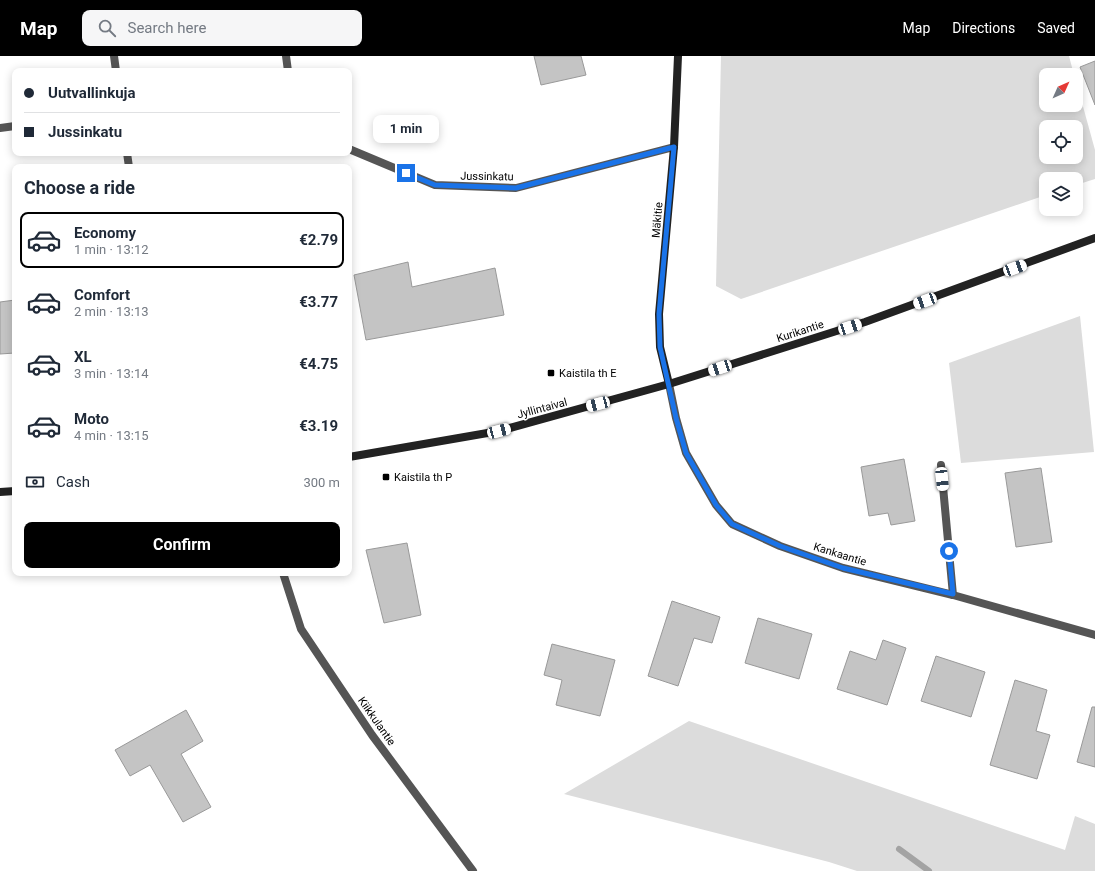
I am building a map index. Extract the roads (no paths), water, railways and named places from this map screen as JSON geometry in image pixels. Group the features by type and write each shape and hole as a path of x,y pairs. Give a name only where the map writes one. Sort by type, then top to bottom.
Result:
{"street":[{"path":"114,56 116,68"},
{"path":"286,56 288,68"},
{"name":"Mäkitie","path":"669,384 660,347 659,314 674,147 678,56"},
{"path":"0,128 12,126"},
{"name":"Jussinkatu","path":"352,150 435,185 516,188 674,147"},
{"name":"Kurikantie","path":"669,384 865,322 1095,238"},
{"name":"Jyllintaival","path":"352,456 499,431 669,384"},
{"name":"Kankaantie","path":"669,384 676,418 686,453 716,505 732,524 780,546 843,568 953,594 1095,636"},
{"path":"941,465 953,594"},
{"path":"0,492 12,491"},
{"name":"Kiikkulantie","path":"284,576 301,629 372,735 473,871"}],"waterway":[{"path":"899,849 929,871"}],"place":[{"name":"Kaistila th E","path":"551,373"},
{"name":"Kaistila th P","path":"386,477"}]}
